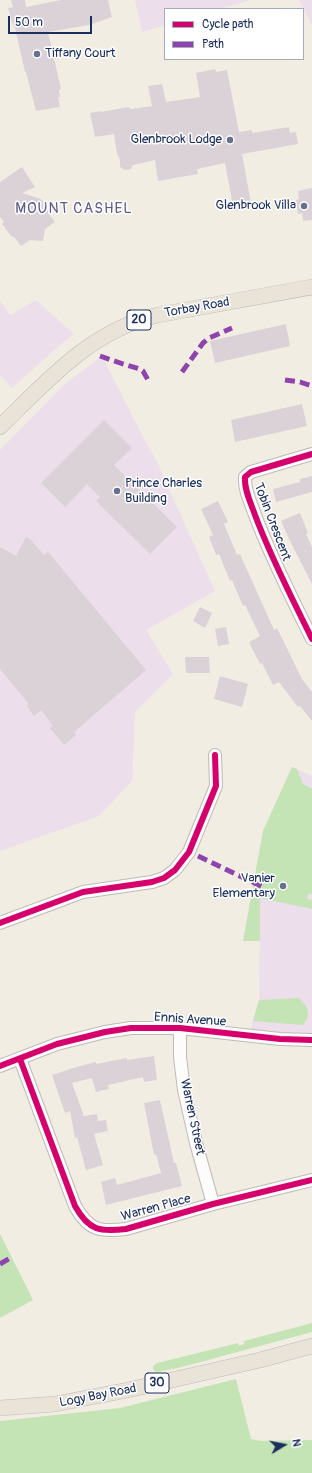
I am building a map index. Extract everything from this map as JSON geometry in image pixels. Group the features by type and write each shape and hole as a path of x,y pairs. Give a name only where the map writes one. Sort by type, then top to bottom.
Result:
{"main road":[{"name":"Torbay Road","path":"0,427 66,362 95,341 118,329 158,315 312,287"},
{"name":"Logy Bay Road","path":"0,1408 55,1404 120,1392 260,1360 312,1346"}],"street":[{"name":"Tobin Crescent","path":"312,454 250,472 245,477 244,481 248,497 264,538 312,639"},
{"path":"0,923 84,892 152,882 164,878 175,870 189,852 216,786 215,755"},
{"name":"Ennis Avenue","path":"0,1066 57,1044 105,1032 131,1028 180,1028 280,1039 312,1040"},
{"name":"Warren Street","path":"180,1028 180,1057 184,1090 196,1143 213,1204"},
{"name":"Warren Place","path":"20,1059 75,1206 81,1217 90,1225 101,1230 126,1229 213,1204 312,1180"}],"shaded area":[{"path":"135,0 251,0 223,8 164,8 164,25 142,32"},
{"path":"299,0 312,0 312,25 304,8"},
{"path":"36,300 74,334 12,388 0,375 0,301 10,315"},
{"path":"102,356 156,460 215,591 146,630 173,674 135,712 132,781 99,816 0,851 0,450 64,385"},
{"name":"Vanier Elementary","path":"292,767 312,776 312,1040 249,1035 259,1000 260,941 243,941 263,831"}],"green space":[{"path":"292,767 297,769 303,784 312,789 312,894 308,894 307,899 312,900 312,909 260,898 260,941 243,941 263,831"},
{"path":"298,998 308,1010 306,1021 303,1025 253,1021 259,1000"},
{"path":"0,1234 33,1300 0,1318"},
{"path":"312,1323 312,1332 178,1368 156,1372 153,1369 153,1366 157,1363 238,1343 239,1346 244,1344 244,1341"},
{"path":"236,1379 251,1439 262,1441 312,1440 312,1473 0,1473 0,1421 120,1408"}],"building":[{"name":"Tiffany Court","path":"11,0 25,0 26,7 61,0 108,0 112,17 89,25 48,32 61,89 59,90 60,97 58,97 60,107 36,111 15,28 8,8 13,7"},
{"name":"Glenbrook Lodge","path":"215,69 216,72 227,70 239,132 252,130 252,133 289,127 290,133 296,132 298,144 242,154 251,203 245,204 246,209 234,211 225,163 197,169 198,174 158,181 155,160 133,165 131,169 125,170 120,167 120,160 117,153 114,134 95,137 90,113 128,107 131,109 152,106 148,86 162,84 166,102 200,97 196,73"},
{"path":"22,167 35,187 22,193 41,199 49,209 48,213 55,222 45,229 43,241 30,240 21,246 2,224 4,222 0,217 0,182"},
{"name":"Glenbrook Villa","path":"312,188 312,220 303,221 302,213 298,214 296,200 299,199 298,191"},
{"path":"286,324 290,346 215,363 210,341"},
{"path":"302,404 307,426 235,442 231,420"},
{"name":"Prince Charles Building","path":"104,420 132,448 114,465 177,527 150,554 96,501 100,497 87,484 65,507 41,483"},
{"path":"312,476 312,492 276,502 273,489 300,482 300,479"},
{"path":"218,501 228,522 224,524 237,555 240,554 274,630 277,628 302,679 312,692 312,721 300,706 298,707 279,682 273,685 249,642 260,636 245,605 243,606 232,580 230,581 219,554 216,555 209,537 213,535 201,509"},
{"path":"300,513 308,533 306,534 312,547 312,584 281,521"},
{"path":"26,537 31,540 44,555 48,552 146,670 74,732 76,735 64,745 50,728 53,726 41,710 34,716 27,706 29,704 0,669 0,547 16,556"},
{"path":"200,607 212,613 205,628 193,621"},
{"path":"226,627 229,644 218,646 215,629"},
{"path":"185,657 209,657 210,673 186,673"},
{"path":"220,676 248,684 242,707 214,699"},
{"path":"154,1056 157,1080 144,1082 143,1077 108,1085 109,1089 96,1092 92,1078 72,1083 84,1116 97,1114 98,1121 106,1120 108,1131 94,1134 103,1165 86,1170 77,1137 75,1138 70,1111 65,1113 52,1075 96,1062 96,1064 127,1058 127,1060"},
{"path":"160,1100 174,1163 176,1163 182,1186 106,1205 101,1182 115,1178 117,1185 161,1173 156,1154 154,1155 144,1103"}],"marked path":[{"path":"182,372 203,343 209,338 232,328"},
{"path":"100,356 140,369 143,371 148,380"},
{"path":"285,380 300,382 312,386"},
{"path":"198,856 263,887"},
{"path":"0,1264 12,1257"}],"cycle path":[{"path":"312,454 251,472 245,477 248,496 261,531 312,639"},
{"path":"0,923 83,892 152,882 164,878 175,870 189,852 216,786 215,755"},
{"path":"0,1066 57,1044 105,1032 131,1028 180,1028 280,1039 312,1040"},
{"path":"20,1059 75,1206 85,1221 96,1228 102,1230 126,1229 213,1204 312,1180"}],"place":[{"name":"Tiffany Court","path":"37,54"},
{"name":"Glenbrook Lodge","path":"230,140"},
{"name":"Glenbrook Villa","path":"304,206"},
{"name":"Prince Charles Building","path":"117,491"},
{"name":"Vanier Elementary","path":"283,886"}],"district":[{"name":"MOUNT CASHEL","path":"74,209"}]}
